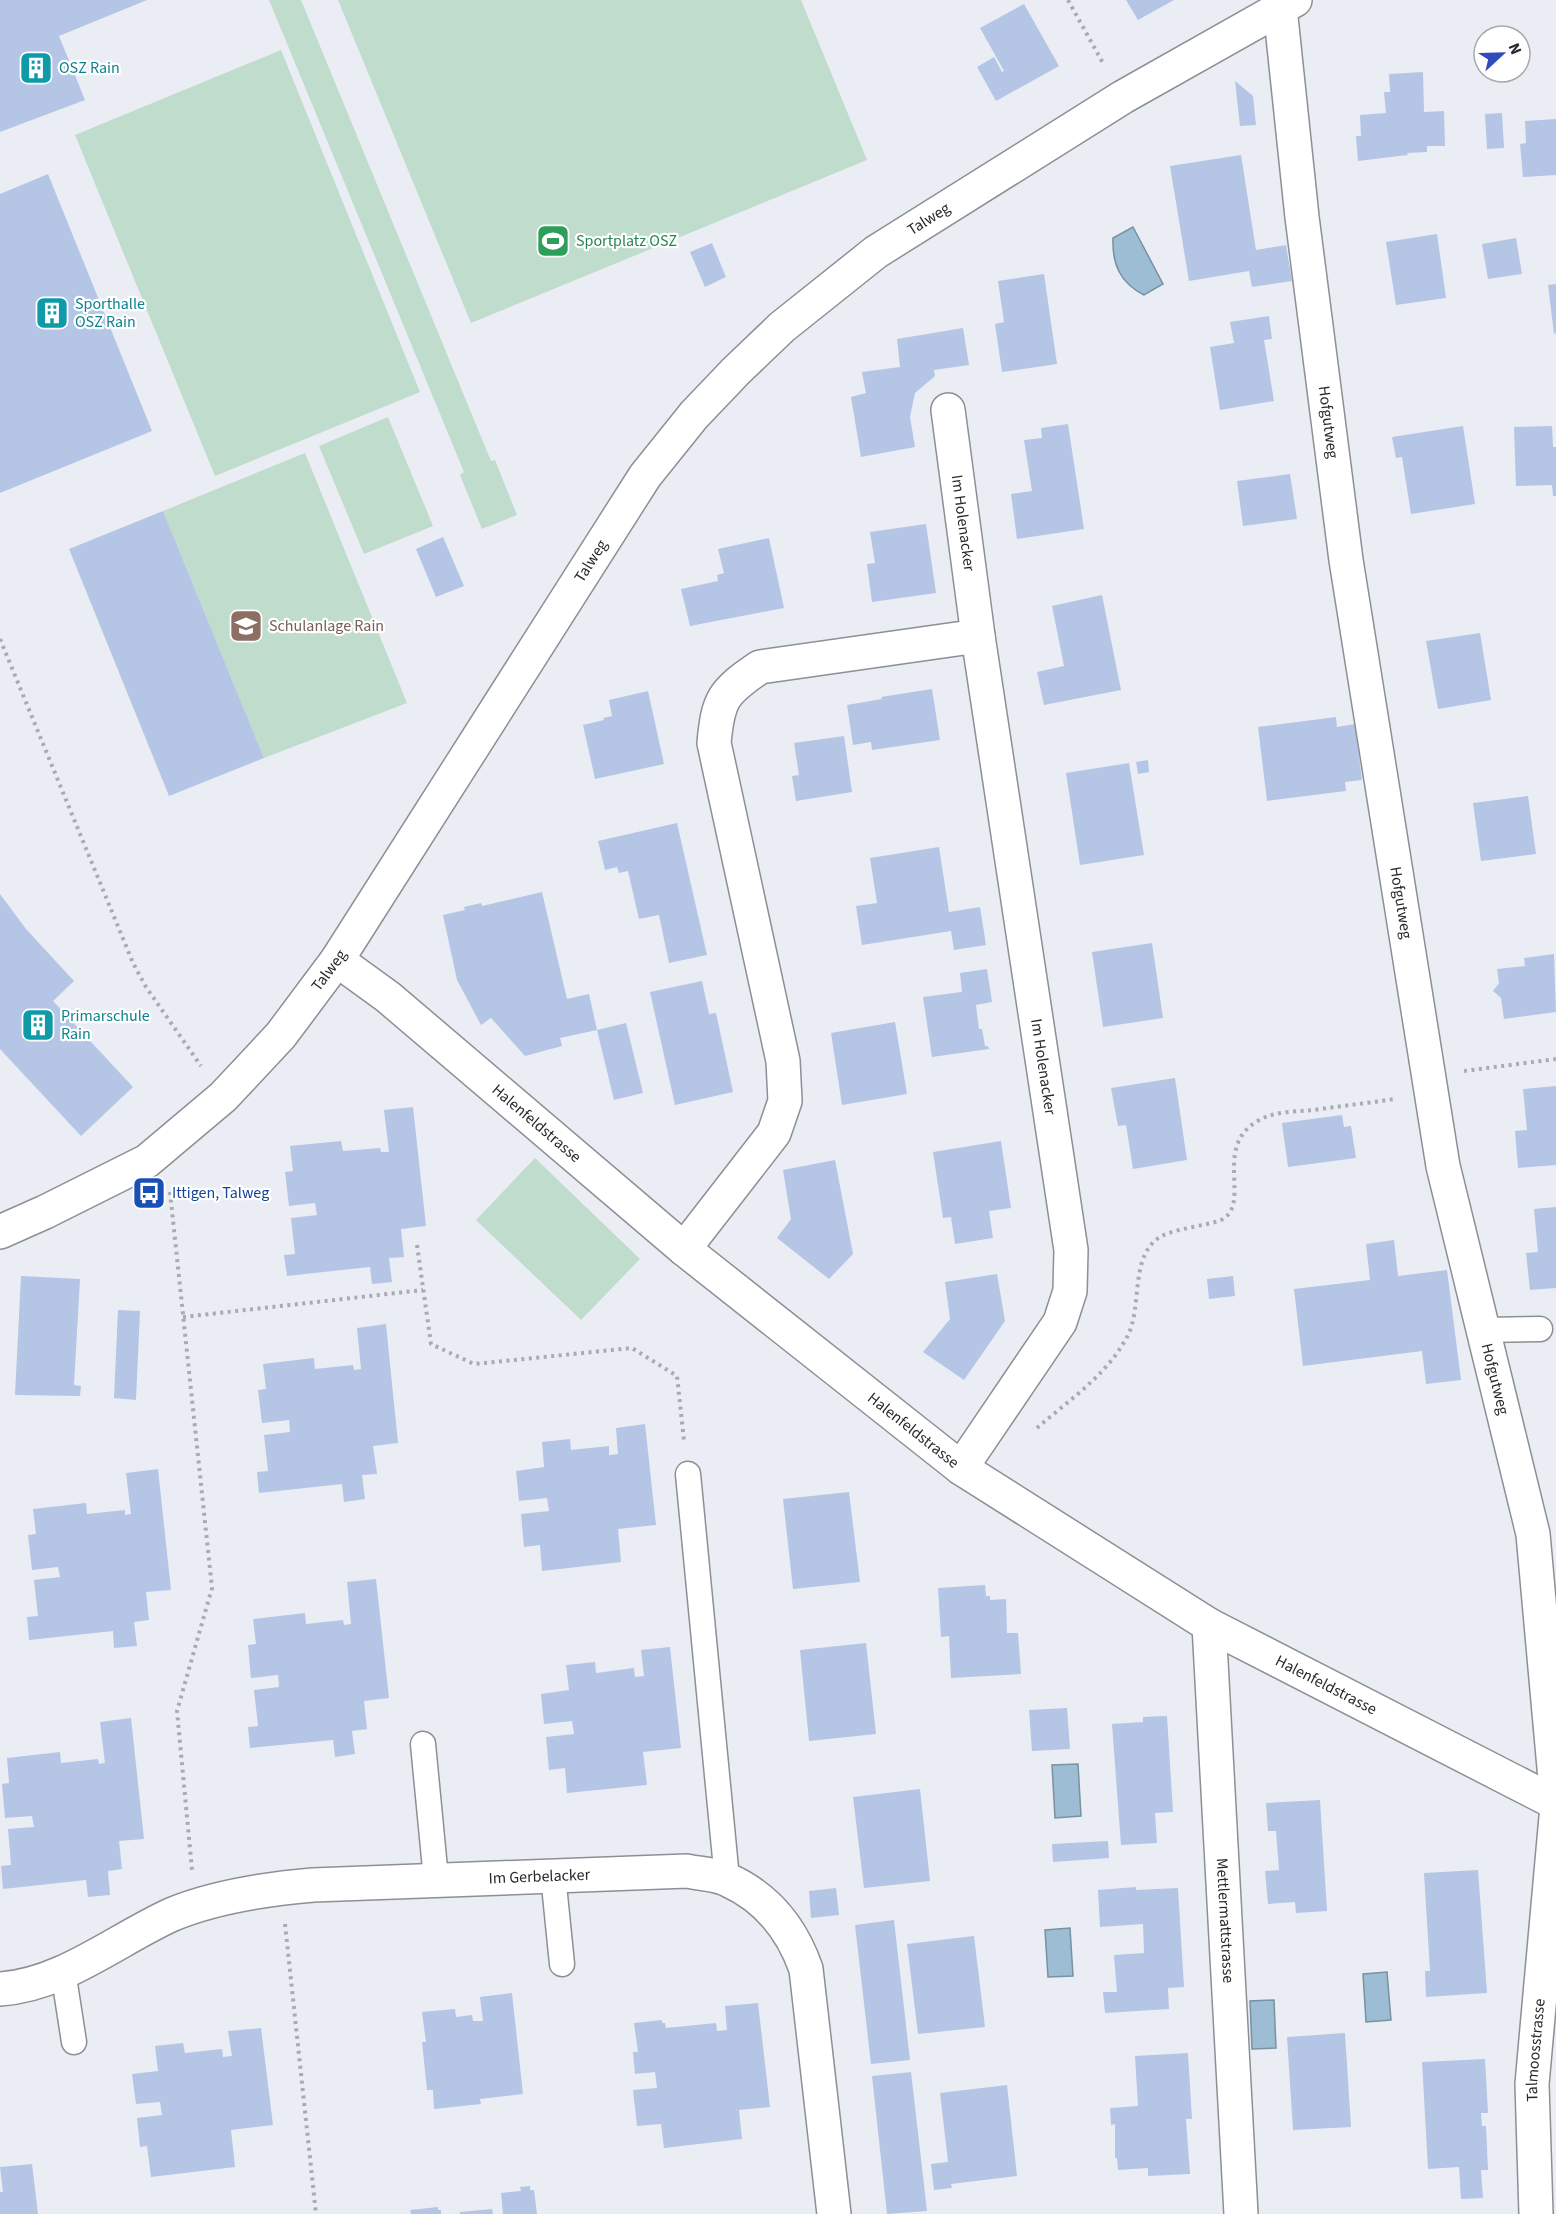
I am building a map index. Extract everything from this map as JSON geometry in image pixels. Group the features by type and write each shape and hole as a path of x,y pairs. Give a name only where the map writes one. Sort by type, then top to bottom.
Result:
{"street":[{"name":"Talweg","path":"0,1232 147,1161 223,1097 281,1035 337,960 645,476 694,415 736,370 782,327 876,252 1123,97 1288,4"},
{"name":"Hofgutweg","path":"1288,4 1302,217 1346,560 1443,1166 1533,1534 1556,1790"},
{"name":"Im Holenacker","path":"948,410 978,636 1071,1250 1070,1291 1060,1322 961,1468"},
{"path":"684,1249 774,1133 785,1101 783,1061 714,743 716,719 723,699 738,682 760,668 978,636"},
{"name":"Halenfeldstrasse","path":"337,960 388,997 684,1249 961,1468 1209,1625 1556,1803"},
{"name":"Mettlermattstrasse","path":"1209,1625 1241,2214"},
{"name":"Talmoosstrasse","path":"1536,2214 1532,2084 1556,1817"},
{"name":"Im Gerbelacker","path":"0,1989 32,1982 63,1971 152,1924 195,1906 256,1891 436,1879 687,1871 727,1879 758,1897 783,1921 799,1948 806,1969 834,2214"}],"lane":[{"path":"1483,1330 1540,1329"},
{"path":"688,1474 727,1879"},
{"path":"423,1744 436,1879"},
{"path":"553,1875 562,1964"},
{"path":"63,1971 74,2042"}],"path":[{"path":"1068,0 1123,97"},
{"path":"0,639 133,963 162,1012 223,1097"},
{"path":"1036,1429 1103,1370 1128,1336 1135,1315 1140,1264 1146,1251 1165,1234 1226,1219 1235,1197 1233,1159 1235,1146 1240,1135 1249,1126 1268,1115 1556,1059"},
{"path":"170,1190 212,1588 177,1711 195,1906"},
{"path":"417,1245 430,1344 474,1364 632,1348 676,1376 688,1474"},
{"path":"183,1317 423,1290"},
{"path":"281,1888 316,2214"}],"green space":[{"path":"269,0 301,0 491,461 495,460 517,515 482,529 460,475 464,472"},
{"name":"Sportplatz OSZ","path":"338,0 801,0 867,160 471,323"},
{"path":"281,50 420,392 215,476 75,135"},
{"path":"388,417 433,526 364,554 319,446"},
{"path":"305,453 407,703 264,758 163,511"},
{"path":"535,1158 640,1259 581,1320 476,1220"}],"water":[{"path":"1133,227 1163,284 1144,295 1123,279 1114,256 1113,238"},
{"path":"1078,1764 1081,1816 1055,1818 1052,1765"},
{"path":"1070,1928 1073,1976 1048,1977 1045,1930"},
{"path":"1387,1972 1391,2020 1366,2022 1363,1974"},
{"path":"1274,2000 1276,2048 1252,2049 1250,2001"}],"building":[{"name":"OSZ Rain","path":"0,0 147,0 59,36 85,100 0,132"},
{"path":"1126,0 1174,0 1138,20"},
{"path":"1024,4 1059,66 996,101 977,67 994,57 1002,72 1004,71 980,28"},
{"path":"1423,72 1424,112 1444,111 1445,146 1427,146 1427,152 1358,161 1356,136 1361,136 1360,115 1386,113 1384,92 1390,92 1389,74"},
{"path":"1235,81 1253,96 1256,125 1240,126"},
{"path":"1502,113 1504,148 1487,149 1485,114"},
{"path":"1556,119 1556,175 1523,177 1520,144 1526,143 1525,121"},
{"path":"1241,155 1256,250 1286,245 1292,281 1252,287 1249,271 1189,281 1170,166"},
{"name":"Sporthalle OSZ Rain","path":"48,174 152,431 0,493 0,194"},
{"path":"1437,234 1446,298 1396,305 1386,242"},
{"path":"1516,238 1522,274 1488,279 1482,244"},
{"path":"712,243 726,277 705,287 690,252"},
{"path":"1044,274 1057,364 1002,372 995,324 1004,322 998,281"},
{"path":"1556,284 1556,333 1554,334 1548,285"},
{"path":"1269,316 1272,339 1264,340 1274,401 1220,410 1210,347 1234,343 1230,322"},
{"path":"963,328 969,365 934,370 935,376 915,393 910,417 915,447 861,457 851,397 866,393 862,372 900,367 897,339"},
{"path":"1068,424 1084,529 1017,539 1011,494 1032,491 1024,440 1042,438 1041,428"},
{"path":"1463,426 1475,504 1411,514 1402,457 1396,458 1392,437"},
{"path":"1552,426 1553,447 1556,447 1556,496 1553,496 1552,485 1516,486 1514,427"},
{"path":"1290,474 1297,519 1243,526 1237,481"},
{"path":"163,511 264,758 169,796 69,549"},
{"path":"926,524 936,593 872,602 867,564 875,563 870,532"},
{"path":"443,537 464,586 436,597 416,549"},
{"path":"769,538 784,608 690,626 681,589 718,581 717,575 724,573 718,549"},
{"path":"1102,595 1121,690 1044,705 1037,672 1064,666 1052,606"},
{"path":"1480,633 1491,700 1438,709 1426,641"},
{"path":"932,689 940,740 872,750 871,742 853,745 847,705"},
{"path":"648,691 664,764 595,779 583,725 612,716 609,700"},
{"path":"1336,717 1337,727 1355,724 1362,780 1345,782 1346,791 1267,801 1258,727"},
{"path":"844,736 852,792 796,801 792,776 799,775 794,743"},
{"path":"1148,760 1149,772 1138,774 1136,762"},
{"path":"1129,763 1144,855 1080,865 1066,773"},
{"path":"1528,796 1536,854 1481,861 1473,803"},
{"path":"677,823 707,955 669,963 659,915 639,919 628,871 619,873 617,867 605,870 598,841"},
{"path":"939,847 949,912 980,907 986,945 954,950 951,931 862,945 856,906 877,903 870,858"},
{"path":"542,892 567,999 589,994 597,1030 560,1038 562,1046 525,1056 491,1018 481,1025 457,980 443,915 465,910 464,907 481,903 482,906"},
{"name":"Primarschule Rain","path":"0,894 26,929 74,981 53,1001 133,1087 81,1136 0,1049"},
{"path":"1152,943 1163,1018 1103,1027 1092,952"},
{"path":"1554,954 1556,1012 1504,1019 1501,998 1493,991 1499,983 1497,969 1525,966 1524,958"},
{"path":"987,969 992,1002 976,1005 979,1029 982,1029 985,1046 989,1049 932,1057 923,997 962,992 960,973"},
{"path":"702,981 709,1014 716,1013 733,1092 675,1105 650,992"},
{"path":"895,1022 907,1094 842,1105 831,1033"},
{"path":"626,1023 643,1093 614,1100 597,1030"},
{"path":"1175,1078 1187,1160 1133,1169 1126,1125 1118,1126 1111,1088"},
{"path":"1556,1086 1556,1165 1518,1168 1515,1131 1527,1130 1523,1089"},
{"path":"413,1107 426,1226 401,1229 404,1257 389,1258 392,1282 372,1284 370,1267 287,1276 284,1255 295,1254 291,1218 317,1215 315,1203 289,1206 285,1172 293,1171 290,1146 341,1141 343,1151 380,1148 381,1152 389,1152 384,1110"},
{"path":"1342,1115 1344,1127 1351,1126 1356,1158 1288,1167 1282,1123"},
{"path":"1001,1141 1011,1208 989,1211 993,1238 955,1244 951,1217 943,1218 933,1152"},
{"path":"835,1160 853,1254 829,1279 777,1238 791,1219 783,1170"},
{"path":"1556,1207 1556,1288 1530,1290 1526,1253 1538,1252 1534,1209"},
{"path":"1394,1240 1398,1276 1447,1270 1461,1380 1426,1384 1422,1351 1303,1366 1294,1289 1370,1280 1366,1244"},
{"path":"997,1274 1005,1321 964,1380 923,1352 950,1319 945,1282"},
{"path":"21,1276 80,1279 74,1385 81,1386 80,1396 15,1395"},
{"path":"1233,1276 1235,1296 1209,1299 1207,1279"},
{"path":"118,1310 140,1311 136,1400 114,1398"},
{"path":"386,1324 398,1443 373,1446 377,1474 362,1475 365,1499 344,1502 342,1484 259,1493 257,1472 268,1471 264,1435 290,1432 289,1420 262,1423 258,1390 266,1389 263,1364 314,1358 315,1369 353,1365 354,1370 361,1369 357,1328"},
{"path":"645,1424 656,1525 618,1529 621,1562 542,1571 540,1545 524,1547 521,1514 549,1511 547,1498 519,1501 516,1471 544,1467 542,1442 570,1439 571,1450 609,1446 609,1455 618,1454 616,1428"},
{"path":"158,1469 171,1590 146,1592 149,1620 134,1622 137,1646 114,1648 113,1631 29,1640 27,1617 38,1616 34,1580 60,1577 58,1567 32,1570 28,1535 36,1534 33,1509 86,1503 87,1514 125,1510 125,1515 131,1514 126,1473"},
{"path":"849,1492 860,1582 793,1589 783,1499"},
{"path":"376,1579 389,1698 364,1701 367,1729 352,1731 355,1754 335,1757 333,1740 250,1748 248,1727 258,1726 254,1690 279,1687 278,1675 251,1678 248,1645 256,1644 253,1619 305,1613 306,1624 343,1620 344,1625 351,1624 347,1582"},
{"path":"985,1585 986,1596 990,1596 990,1600 1006,1599 1007,1633 1018,1633 1021,1674 951,1678 949,1636 941,1637 938,1588"},
{"path":"866,1643 876,1734 809,1741 800,1650"},
{"path":"670,1647 681,1748 643,1752 647,1785 567,1793 565,1768 549,1770 546,1737 574,1734 572,1721 544,1724 541,1694 569,1690 566,1665 595,1662 596,1673 634,1668 635,1677 644,1676 641,1650"},
{"path":"1067,1708 1070,1749 1032,1751 1029,1710"},
{"path":"1167,1716 1173,1812 1155,1813 1157,1843 1121,1845 1112,1724 1143,1722 1143,1717"},
{"path":"131,1718 144,1839 119,1841 122,1869 108,1871 110,1895 88,1897 86,1880 3,1889 1,1866 11,1865 8,1829 34,1827 32,1816 5,1818 2,1784 9,1783 7,1758 60,1752 61,1763 98,1759 99,1764 105,1763 100,1722"},
{"path":"920,1789 930,1881 864,1888 853,1797"},
{"path":"1320,1800 1327,1911 1296,1913 1295,1902 1268,1904 1265,1871 1279,1870 1276,1831 1268,1831 1266,1803"},
{"path":"1108,1841 1109,1858 1053,1862 1052,1844"},
{"path":"1478,1870 1487,1993 1426,1997 1425,1971 1430,1971 1424,1873"},
{"path":"1136,1887 1136,1890 1178,1888 1184,1987 1168,1988 1169,2009 1105,2013 1103,1992 1117,1992 1114,1955 1144,1953 1143,1924 1100,1927 1098,1890"},
{"path":"836,1888 839,1915 811,1918 809,1891"},
{"path":"894,1920 910,2060 871,2064 855,1925"},
{"path":"974,1936 985,2027 918,2034 907,1944"},
{"path":"512,1993 523,2094 480,2099 481,2104 434,2109 433,2090 427,2090 422,2042 426,2042 422,2012 455,2009 456,2017 472,2015 473,2021 483,2021 480,1997"},
{"path":"758,2003 770,2107 739,2110 742,2139 664,2148 661,2124 637,2126 633,2090 657,2088 655,2072 635,2074 633,2052 638,2052 634,2023 662,2020 666,2028 716,2023 717,2031 727,2030 725,2006"},
{"path":"261,2028 273,2125 231,2130 235,2167 151,2177 147,2146 140,2147 137,2118 162,2115 160,2102 136,2104 132,2074 158,2071 155,2046 183,2043 185,2053 222,2049 223,2057 232,2056 228,2031"},
{"path":"1345,2033 1351,2127 1293,2130 1287,2037"},
{"path":"1188,2053 1192,2119 1186,2119 1190,2174 1148,2176 1148,2168 1118,2170 1117,2158 1115,2158 1115,2124 1111,2125 1110,2108 1138,2106 1135,2056"},
{"path":"1485,2059 1488,2113 1481,2113 1482,2126 1486,2126 1488,2170 1481,2170 1483,2198 1461,2199 1459,2167 1428,2169 1422,2062"},
{"path":"911,2072 927,2211 887,2214 872,2076"},
{"path":"1007,2085 1017,2176 951,2184 952,2188 934,2190 931,2164 948,2162 940,2093"},
{"path":"32,2164 38,2214 0,2214 0,2192 3,2192 0,2167"},
{"path":"530,2186 530,2190 534,2190 537,2214 503,2214 501,2193 521,2191 520,2187"},
{"path":"438,2207 441,2214 411,2214 410,2210"},
{"path":"492,2209 493,2214 460,2214 460,2212"}],"place":[{"name":"OSZ Rain","path":"36,68"},
{"name":"Sportplatz OSZ","path":"553,241"},
{"name":"Sporthalle OSZ Rain","path":"52,313"},
{"name":"Schulanlage Rain","path":"246,626"},
{"name":"Primarschule Rain","path":"38,1025"},
{"name":"Ittigen, Talweg","path":"149,1193"}]}
